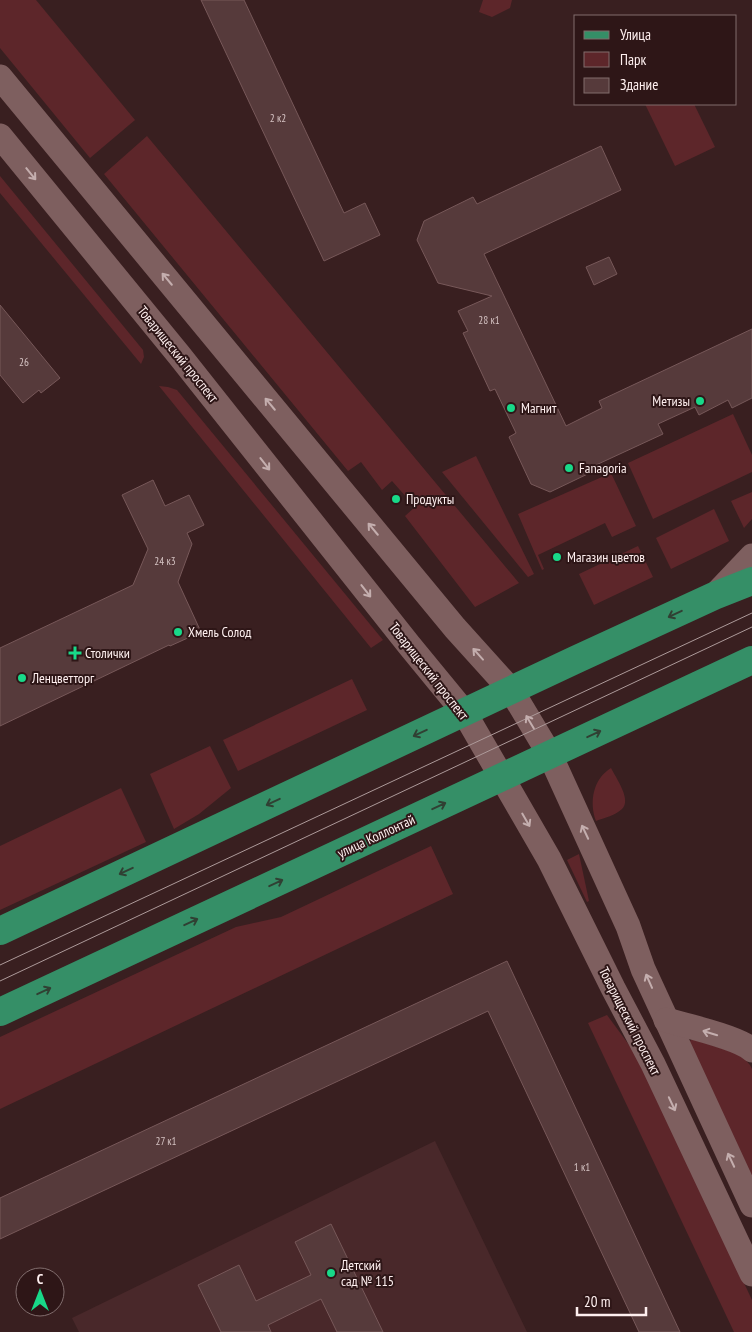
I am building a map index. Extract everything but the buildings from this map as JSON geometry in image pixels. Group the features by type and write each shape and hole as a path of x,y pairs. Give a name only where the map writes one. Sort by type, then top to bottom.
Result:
{"main road":[{"path":"0,931 511,690 714,596 752,581"},
{"name":"улица Коллонтай","path":"0,1012 502,777 747,665"}],"street":[{"path":"0,77 455,628 511,690 550,755 628,926 643,969 752,1205"},
{"name":"Товарищеский проспект","path":"0,136 179,355 464,712 549,859 653,1064 752,1274"},
{"path":"714,596 752,556"},
{"path":"666,1020 732,1040 752,1050"}],"shaded area":[{"name":"Детский сад № 115","path":"435,1141 527,1332 79,1332 72,1318"}],"green space":[{"path":"0,0 36,0 135,120 90,158 0,48"},
{"path":"483,0 512,0 510,8 492,17 479,12"},
{"path":"645,105 694,105 715,147 675,166"},
{"path":"147,136 519,583 475,607 405,516 415,507 392,481 382,490 361,462 348,471 104,174"},
{"path":"0,176 143,350 144,357 141,364 0,193"},
{"path":"159,386 177,390 383,640 371,648"},
{"path":"733,414 752,455 752,472 653,519 628,463"},
{"path":"476,456 534,574 528,577 442,472"},
{"path":"611,473 636,526 612,537 605,523 538,555 544,569 542,570 518,514"},
{"path":"752,492 752,519 744,528 731,501"},
{"path":"714,509 729,541 671,569 656,538"},
{"path":"638,546 653,577 594,605 579,574"},
{"path":"352,679 367,710 238,771 223,740"},
{"path":"210,746 231,788 199,814 174,829 150,774"},
{"path":"611,768 622,789 625,805 617,813 596,821 593,806 594,792 600,778"},
{"path":"121,788 146,842 0,910 0,846"},
{"path":"431,846 453,894 0,1109 0,1037 236,927 281,917"},
{"path":"579,854 589,901 587,902 567,860"},
{"path":"607,1015 638,1057 752,1300 752,1332 734,1332 588,1023"},
{"path":"691,1040 741,1055 752,1069 752,1184 688,1043"}],"tram line":[{"path":"0,965 752,613"},
{"path":"0,981 752,627"}],"place":[{"name":"Метизы","path":"700,401"},
{"name":"Магнит","path":"511,408"},
{"name":"Fanagoria","path":"569,468"},
{"name":"Продукты","path":"396,499"},
{"name":"Магазин цветов","path":"557,557"},
{"name":"Хмель Солод","path":"178,632"},
{"name":"Столички","path":"75,653"},
{"name":"Ленцветторг","path":"22,678"},
{"name":"Детский сад № 115","path":"331,1273"}]}
